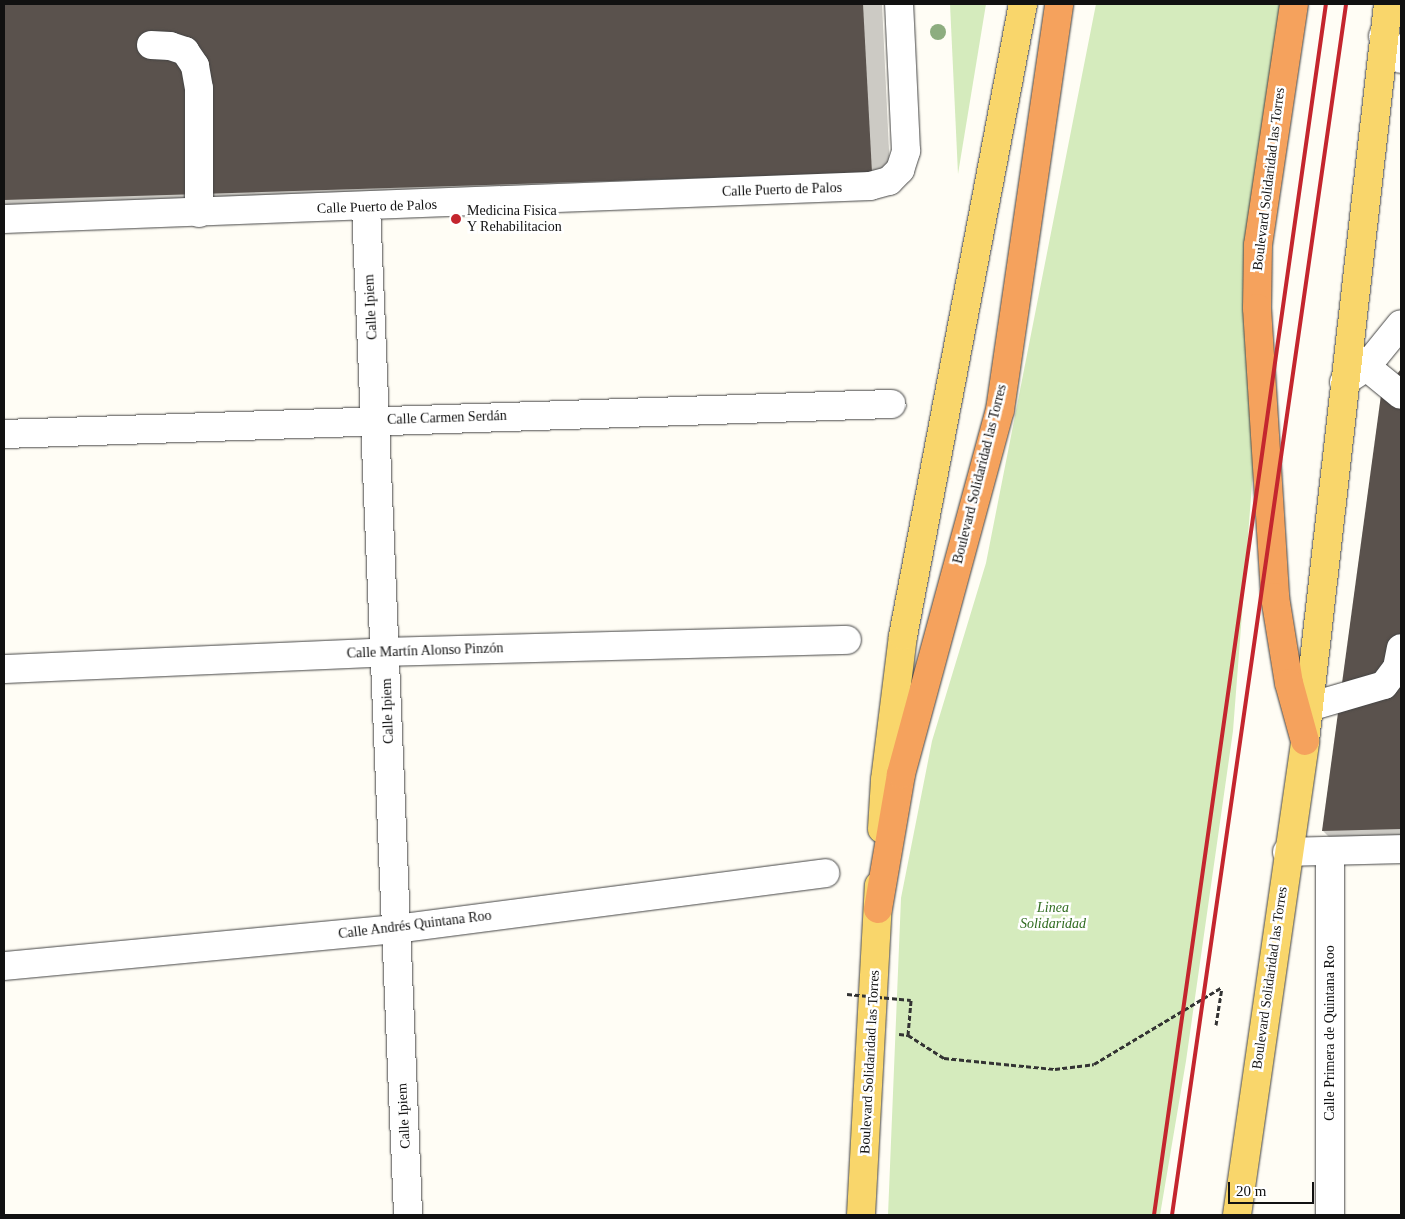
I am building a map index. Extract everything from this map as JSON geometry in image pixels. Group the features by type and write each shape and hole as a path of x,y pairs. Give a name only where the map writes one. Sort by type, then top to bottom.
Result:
{"highway":[{"name":"Boulevard Solidaridad las Torres","path":"878,909 902,774 1000,410 1059,4"},
{"name":"Boulevard Solidaridad las Torres","path":"1294,4 1258,245 1257,308 1275,597 1290,683 1305,741"}],"main road":[{"name":"Boulevard Solidaridad las Torres","path":"861,1215 885,780 903,636 1023,4"},
{"name":"Boulevard Solidaridad las Torres","path":"1237,1215 1287,852 1305,741 1344,382 1356,358 1383,36 1388,4"}],"street":[{"name":"Calle Puerto de Palos","path":"4,219 366,207 870,186 889,181 900,170 906,151 899,4"},
{"path":"1383,36 1401,59"},
{"path":"150,45 170,46 185,51 195,66 199,89 200,213"},
{"name":"Calle Ipiem","path":"366,207 408,1215"},
{"path":"1401,324 1356,358 1401,395"},
{"name":"Calle Carmen Serdán","path":"4,434 891,404"},
{"name":"Calle Martín Alonso Pinzón","path":"4,669 386,652 847,640"},
{"path":"1309,707 1384,685 1397,668 1401,648"},
{"path":"1287,852 1401,849"},
{"name":"Calle Primera de Quintana Roo","path":"1330,851 1330,1215"},
{"name":"Calle Andrés Quintana Roo","path":"4,966 395,929 825,874"}],"path":[{"path":"847,994 911,1000 908,1035 944,1058 1055,1070 1094,1064 1222,987 1216,1025"}],"green space":[{"path":"950,4 986,4 958,174"},
{"name":"Linea Solidaridad","path":"1096,4 1289,4 1233,731 1186,1061 1160,1215 888,1215 901,898 932,741 986,563"}],"building":[{"path":"4,4 863,4 872,173 4,200"},
{"path":"1401,369 1401,829 1322,831 1381,395"}],"railway":[{"path":"1154,1215 1326,4"},
{"path":"1172,1215 1346,4"}],"place":[{"name":"Medicina Fisica Y Rehabilitacion","path":"456,219"}]}
